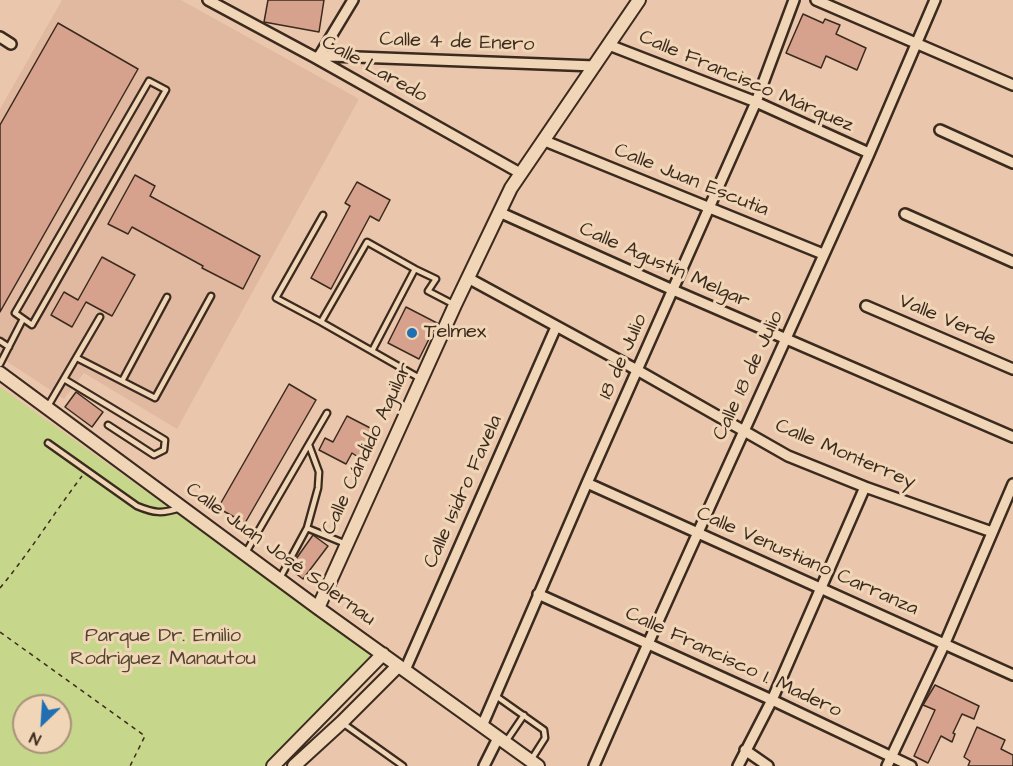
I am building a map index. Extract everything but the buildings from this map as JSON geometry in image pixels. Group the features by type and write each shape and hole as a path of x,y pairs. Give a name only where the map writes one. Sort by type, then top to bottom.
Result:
{"street":[{"name":"Calle Laredo","path":"208,0 316,57 520,173"},
{"path":"316,57 352,0"},
{"name":"Calle Cándido Aguilar","path":"318,608 455,305 511,188 639,0"},
{"name":"18 de Julio","path":"482,726 756,102 794,0"},
{"path":"816,0 1013,85"},
{"name":"Calle 18 de Julio","path":"594,766 647,643 869,153 935,0"},
{"path":"0,36 11,44"},
{"name":"Calle Francisco Márquez","path":"609,45 756,102 869,153"},
{"name":"Calle 4 de Enero","path":"316,57 595,66"},
{"path":"940,130 1013,163"},
{"name":"Calle Juan Escutia","path":"545,141 823,254"},
{"name":"Calle Agustín Melgar","path":"499,212 1013,438"},
{"path":"905,214 1013,262"},
{"name":"Calle Monterrey","path":"468,279 637,370 788,456 865,487 992,532"},
{"name":"Valle Verde","path":"866,306 1013,369"},
{"name":"Calle Isidro Favela","path":"401,668 556,327"},
{"name":"Calle Juan José Solernau","path":"0,373 534,764"},
{"name":"Calle Venustiano Carranza","path":"587,483 1013,675"},
{"path":"889,762 945,643 1013,484"},
{"path":"738,766 772,700 865,487"},
{"name":"Calle Francisco I. Madero","path":"538,594 772,700 889,762 911,766"},
{"path":"273,766 383,654"},
{"path":"294,766 401,668"},
{"path":"484,766 502,740"},
{"path":"745,750 768,766"}],"lane":[{"path":"149,81 166,90 32,326 23,319 15,313 149,81"},
{"path":"322,215 276,298 422,379"},
{"path":"321,322 367,242 436,279 428,291 455,305"},
{"path":"372,351 415,269"},
{"path":"77,358 156,398 211,296"},
{"path":"122,381 167,297"},
{"path":"47,408 100,317"},
{"path":"0,364 23,319"},
{"path":"0,341 9,347"},
{"path":"64,379 165,440 164,450 154,455 108,425"},
{"path":"245,554 327,413"},
{"path":"48,443 137,506 151,512 165,513 182,507"},
{"path":"279,579 307,528 318,488 319,472 309,445"},
{"path":"307,528 346,544"},
{"path":"496,696 544,730 545,738 534,764"},
{"path":"502,740 524,715"},
{"path":"342,722 403,766"}],"path":[{"path":"0,588 86,470"},
{"path":"0,632 145,736 130,766"}],"shaded area":[{"path":"62,0 181,0 359,99 177,429 84,373 64,399 0,357 0,109"}],"green space":[{"name":"Parque Dr. Emilio Rodriguez Manautou","path":"0,387 374,654 265,766 0,766"}],"place":[{"name":"Telmex","path":"412,333"}]}
